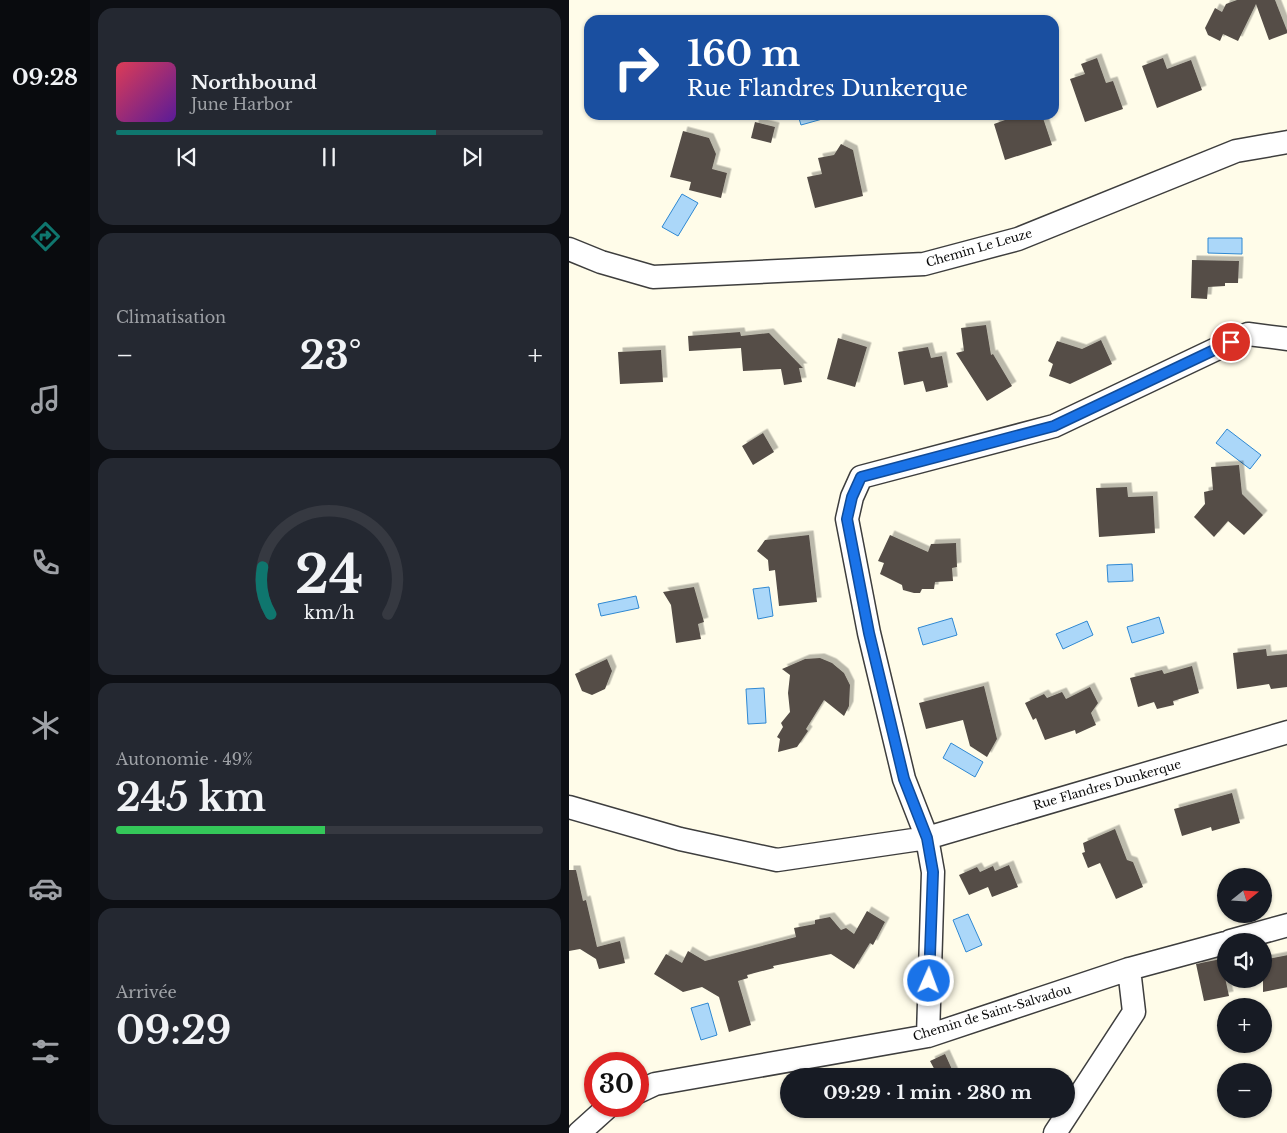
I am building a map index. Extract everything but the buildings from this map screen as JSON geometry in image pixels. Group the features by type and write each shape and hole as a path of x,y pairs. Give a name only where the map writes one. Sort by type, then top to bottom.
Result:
{"street":[{"name":"Chemin Le Leuze","path":"569,249 601,262 653,277 924,264 1018,239 1236,151 1287,142"},
{"path":"928,1036 933,872 927,838 904,779 869,633 847,519 852,497 861,477 1054,426 1249,334 1287,339"},
{"name":"Rue Flandres Dunkerque","path":"569,807 680,839 777,860 927,838 1287,732"},
{"path":"1258,933 1287,925"},
{"name":"Chemin de Saint-Salvadou","path":"649,1087 655,1084 928,1036 1129,970 1217,945"},
{"path":"1055,1133 1134,1012 1129,970"},
{"path":"579,1133 597,1117"}],"water":[{"path":"800,120 819,120 801,125"},
{"path":"682,194 698,203 678,236 662,227"},
{"path":"1208,238 1242,238 1242,254 1208,253"},
{"path":"1227,429 1261,455 1250,469 1216,443"},
{"path":"1132,564 1133,581 1108,582 1107,565"},
{"path":"769,587 773,616 758,619 753,589"},
{"path":"636,596 639,608 601,616 598,604"},
{"path":"1159,617 1164,633 1132,643 1127,627"},
{"path":"952,618 957,635 923,645 918,628"},
{"path":"1087,621 1093,635 1063,649 1056,634"},
{"path":"764,688 766,723 748,724 746,689"},
{"path":"951,743 983,762 975,777 943,758"},
{"path":"968,914 982,945 966,952 953,920"},
{"path":"708,1003 717,1035 701,1040 691,1008"}],"route":[{"path":"929,981 933,872 927,838 904,779 869,633 847,519 852,497 861,477 1054,426 1231,342"}]}
